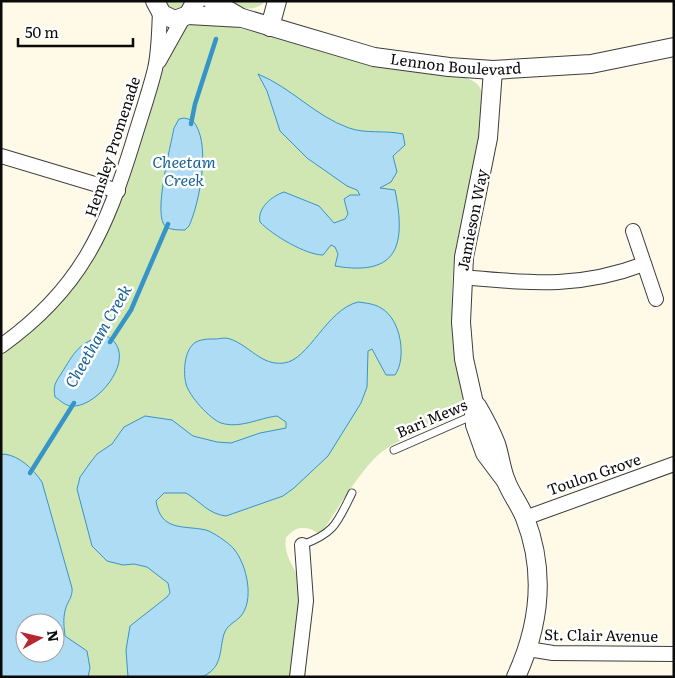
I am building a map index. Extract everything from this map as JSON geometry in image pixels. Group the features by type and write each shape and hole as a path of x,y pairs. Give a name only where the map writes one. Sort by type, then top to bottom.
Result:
{"street":[{"name":"Lennon Boulevard","path":"212,1 242,18"},
{"path":"270,27 277,1"},
{"name":"Lennon Boulevard","path":"155,6 170,18 189,11 242,18 374,57 426,65 493,70 590,64 674,47"},
{"name":"Hemsley Promenade","path":"155,6 155,68"},
{"name":"Hemsley Promenade","path":"1,346 35,320 71,280 95,245 118,191 155,68 189,11"},
{"name":"Jamieson Way","path":"493,70 488,138 466,241 462,277 462,340 485,454 506,481 525,518 535,552 539,582 536,613 528,649 516,677"},
{"path":"1,156 118,191"},
{"path":"633,230 656,299"},
{"path":"462,277 564,283 605,277 644,264"},
{"name":"Toulon Grove","path":"525,518 674,464"},
{"path":"297,677 306,601 302,545"},
{"name":"St. Clair Avenue","path":"528,649 559,653 674,654"}],"lane":[{"name":"Bari Mews","path":"394,450 476,409"},
{"path":"302,545 326,535 332,529 352,493"}],"green space":[{"path":"165,1 186,1 182,7 174,9 168,6"},
{"path":"223,1 266,1 250,9 240,8"},
{"path":"196,21 271,36 370,64 395,69 464,77 479,86 482,92 483,110 474,170 461,222 452,280 452,318 466,411 407,437 377,456 354,483 320,535 311,529 302,528 294,531 286,538 285,545 298,578 301,592 292,677 1,677 1,353 51,312 80,279 93,258 120,203 165,59 184,28"}],"water":[{"path":"258,74 282,87 325,116 349,128 362,131 403,134 405,145 393,156 397,172 391,182 380,188 395,190 398,209 398,241 393,252 385,261 373,266 356,268 335,266 338,254 335,247 331,245 323,255 308,252 281,238 260,222 261,212 266,203 284,192 319,206 334,223 345,219 348,214 344,199 350,195 360,195 357,190 347,186 307,158 280,131 267,91"},
{"name":"Cheetam Creek","path":"179,119 192,120 198,129 202,142 203,156 200,187 193,215 189,226 185,230 178,230 166,227 162,221 161,210 166,164 174,128"},
{"path":"358,302 379,307 388,313 393,321 400,339 401,349 399,368 395,375 386,375 372,349 368,351 367,387 361,403 328,456 283,496 226,516 214,513 186,493 164,493 156,501 163,518 168,522 181,527 209,531 234,549 246,573 248,583 247,602 245,610 240,617 225,631 217,663 204,676 128,677 126,650 130,626 167,597 170,593 168,583 147,567 134,564 123,565 107,561 92,546 77,489 80,477 97,454 112,444 124,427 145,416 172,420 193,436 217,442 231,443 260,433 286,428 286,422 277,416 235,425 221,423 211,417 195,401 186,384 185,367 189,350 192,345 201,340 228,338 262,358 276,363 284,363 293,360 302,353 336,314"},
{"path":"104,335 115,343 119,353 118,365 113,377 94,398 83,404 69,406 65,404 55,397 54,387 57,380 82,345"},
{"path":"4,454 21,460 35,472 42,482 72,588 72,594 64,613 15,613 15,663 65,663 65,636 87,651 90,668 88,677 1,677 1,455"}],"waterway":[{"name":"Cheetham Creek","path":"191,124 195,104 216,39"},
{"name":"Cheetham Creek","path":"110,342 131,310 168,224"},
{"name":"Cheetham Creek","path":"30,473 74,403"}]}
